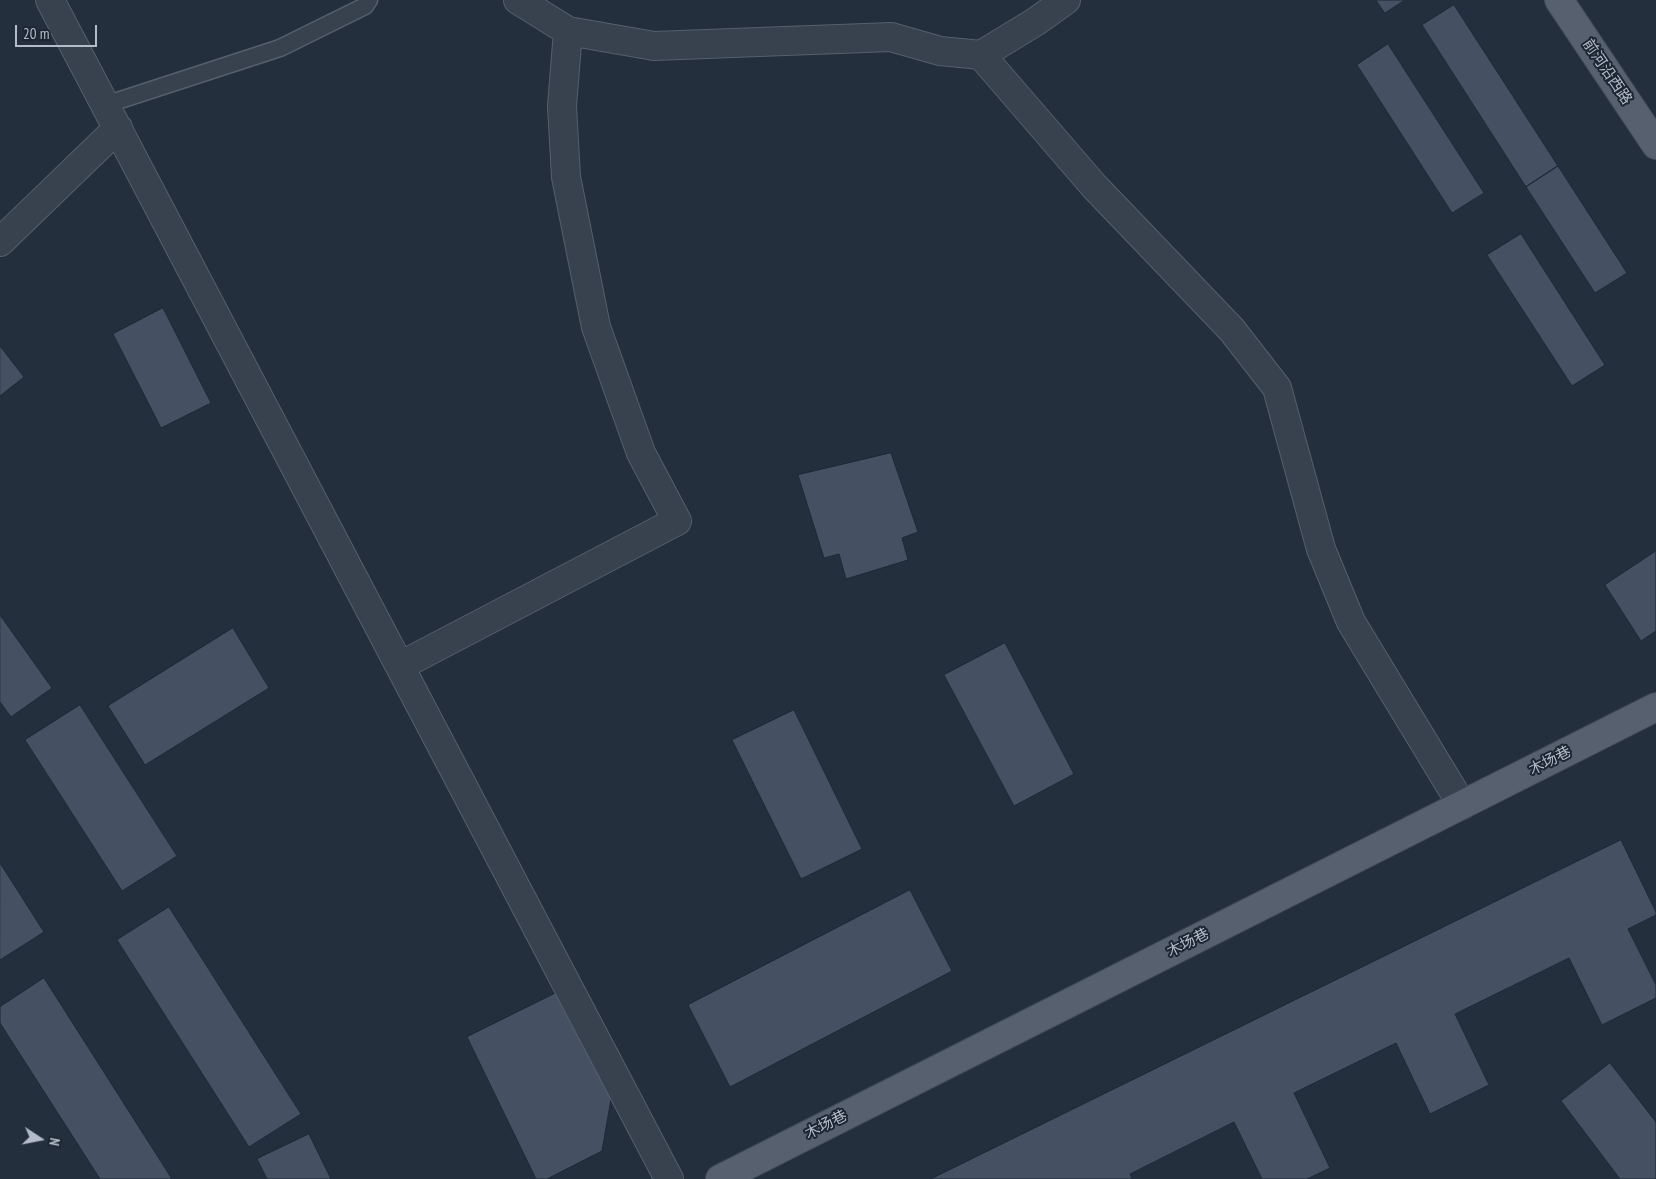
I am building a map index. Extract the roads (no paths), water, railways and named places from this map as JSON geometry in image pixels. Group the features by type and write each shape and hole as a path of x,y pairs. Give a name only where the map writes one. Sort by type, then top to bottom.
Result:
{"main road":[{"name":"前河沿西路","path":"1559,0 1656,145"},
{"name":"木场巷","path":"720,1179 1656,707"}],"street":[{"path":"50,0 669,1179"},
{"path":"518,0 568,31 654,46 891,37 940,51 981,55 1035,22 1066,0"},
{"path":"400,666 677,520 640,453 596,327 566,176 562,106 568,31"},
{"path":"981,55 1094,186 1232,330 1277,388 1320,549 1351,622 1462,805"},
{"path":"0,242 118,128"}],"lane":[{"path":"105,104 280,48 365,6 369,0"}]}
